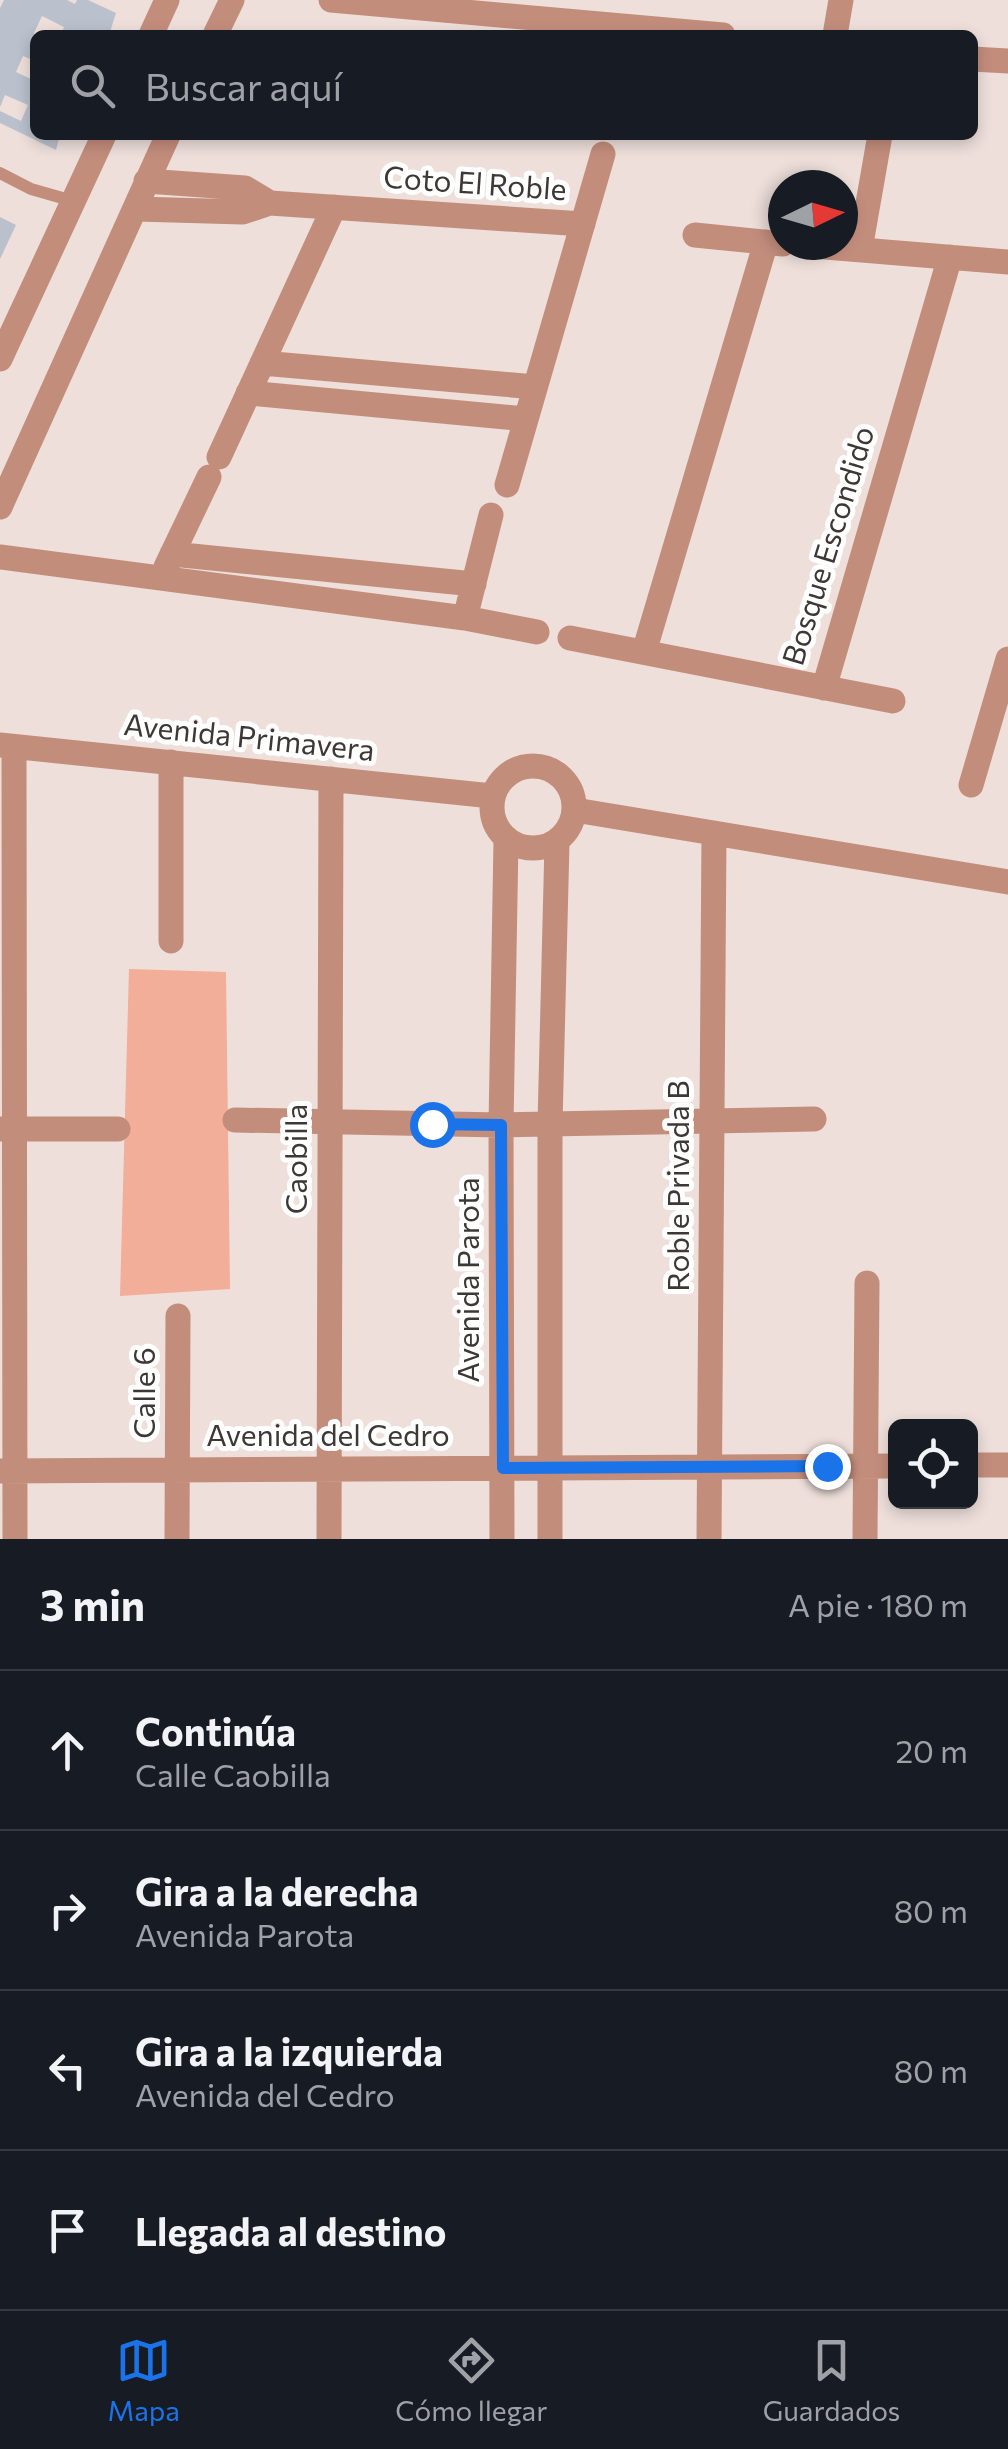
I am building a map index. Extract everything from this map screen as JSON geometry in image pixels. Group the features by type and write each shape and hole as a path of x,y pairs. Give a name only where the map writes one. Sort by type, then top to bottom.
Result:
{"street":[{"path":"152,30 167,0"},
{"path":"217,30 232,0"},
{"path":"331,0 668,30"},
{"path":"836,30 841,0"},
{"path":"978,59 1008,62"},
{"path":"0,359 102,140"},
{"path":"0,506 166,140"},
{"path":"879,140 860,249 1008,262"},
{"path":"583,224 602,154"},
{"name":"Coto El Roble","path":"146,182 245,188 270,203"},
{"name":"Coto El Roble","path":"136,210 243,212 270,203 583,224 507,486"},
{"path":"160,579 334,207"},
{"path":"695,235 768,242"},
{"name":"Bosque Escondido","path":"570,638 824,688 950,257"},
{"path":"644,652 769,260"},
{"path":"262,363 535,387"},
{"path":"248,393 526,419"},
{"path":"465,618 492,515"},
{"path":"172,554 474,584"},
{"path":"0,557 465,618 538,632"},
{"path":"971,785 1000,714 1008,660"},
{"path":"824,688 893,701"},
{"path":"7,746 7,1470 15,1539"},
{"name":"Avenida Primavera","path":"7,746 492,796"},
{"path":"170,762 171,941"},
{"path":"548,768 572,792 575,810 570,828 557,842 531,850 506,841 492,821 492,796 500,780 514,770 548,768"},
{"name":"Caobilla","path":"329,1539 332,779"},
{"path":"575,810 1008,882"},
{"name":"Roble Privada B","path":"710,1539 714,833"},
{"name":"Avenida Parota","path":"502,1539 501,1125 506,841"},
{"path":"550,1539 550,1124 557,842"},
{"path":"235,1120 501,1125 814,1119"},
{"path":"8,1129 118,1129"},
{"path":"866,1539 867,1284"},
{"name":"Calle 6","path":"177,1539 178,1316"},
{"path":"978,1466 1008,1465"},
{"name":"Avenida del Cedro","path":"7,1470 888,1466"}],"lane":[{"path":"0,173 31,189 73,201"}],"shaded area":[{"path":"129,969 226,972 230,1289 120,1296"}],"building":[{"path":"4,0 67,0 75,4 77,0 88,0 116,13 111,30 63,30 64,27 42,16 35,30 30,30 30,59 23,56 16,72 30,79 30,137 0,123 0,111 21,121 28,105 5,95 0,107 0,8"},
{"path":"35,140 59,140 56,150"},
{"path":"0,217 16,225 0,259"}],"route":[{"path":"432,1124 501,1125 503,1468 827,1466"}]}
